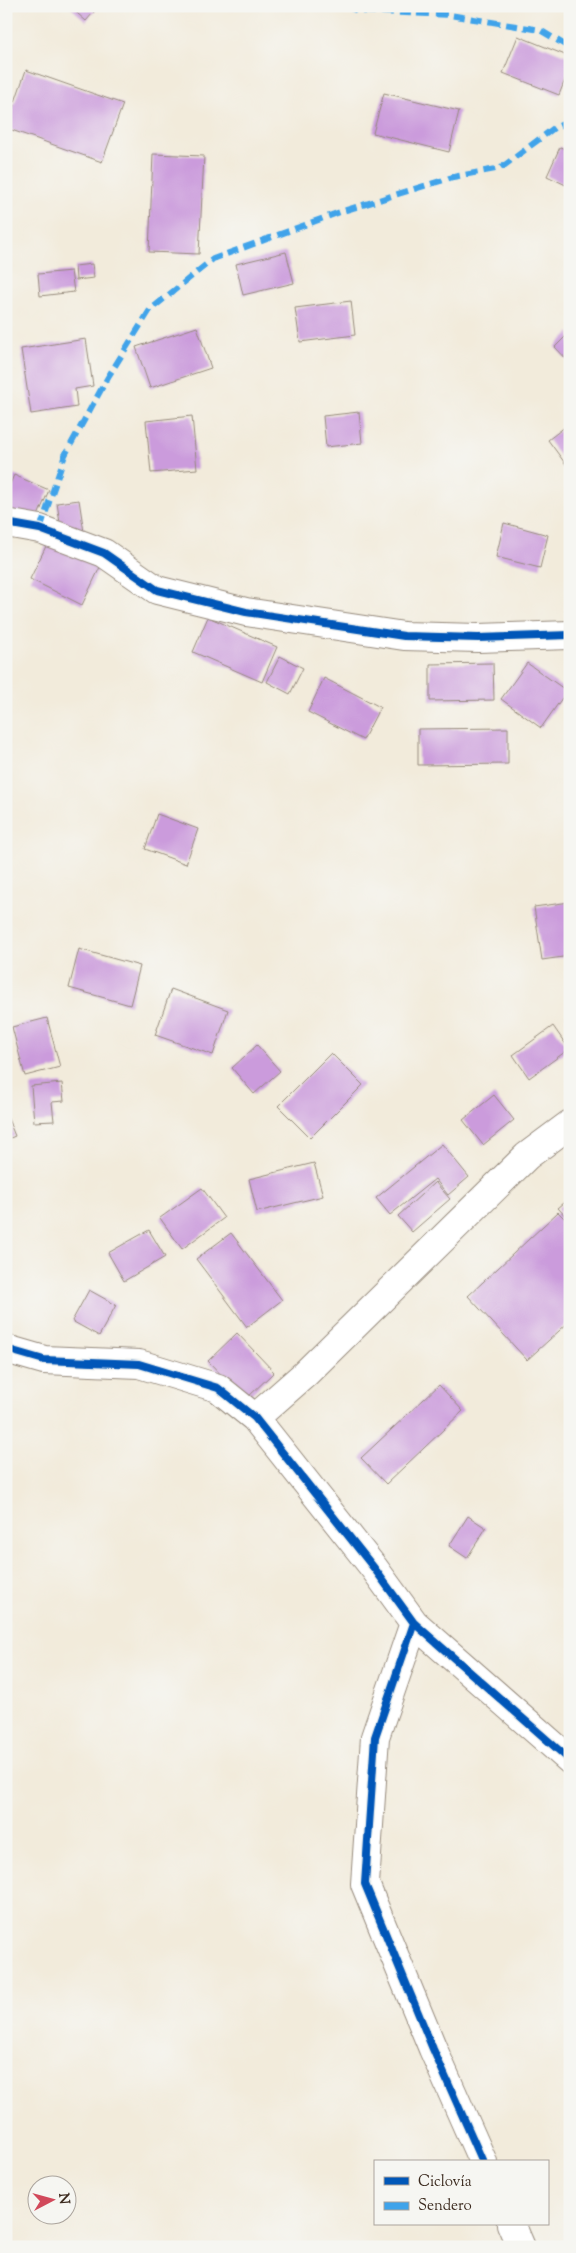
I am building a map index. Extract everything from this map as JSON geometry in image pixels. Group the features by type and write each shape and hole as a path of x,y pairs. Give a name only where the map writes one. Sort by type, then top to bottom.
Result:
{"street":[{"path":"6,523 40,529 104,554 158,590 246,612 404,636 478,638 570,635"},
{"path":"255,1418 305,1374 527,1156 570,1124"},
{"path":"6,1349 44,1360 139,1364 218,1388 255,1418 374,1568 414,1623 570,1760"},
{"path":"414,1623 375,1737 365,1884 433,2050 482,2160"},
{"path":"512,2226 521,2247"}],"building":[{"path":"69,6 99,6 86,21"},
{"path":"518,36 570,57 570,67 559,95 503,73"},
{"path":"26,70 123,104 102,162 6,128"},
{"path":"384,93 459,111 449,152 373,133"},
{"path":"560,147 570,151 570,187 547,176"},
{"path":"153,154 204,156 199,254 149,252"},
{"path":"286,252 294,283 243,295 236,264"},
{"path":"92,264 94,278 76,280 75,266"},
{"path":"71,271 74,292 40,296 38,274"},
{"path":"351,301 355,335 300,342 295,308"},
{"path":"197,327 211,368 150,388 136,347"},
{"path":"570,332 570,363 555,347"},
{"path":"86,339 93,386 75,389 77,407 31,414 21,349"},
{"path":"359,412 362,443 326,447 323,416"},
{"path":"192,416 197,469 151,473 146,421"},
{"path":"570,423 570,470 548,440"},
{"path":"14,475 49,490 34,525 6,512 6,493"},
{"path":"79,500 84,532 62,536 57,503"},
{"path":"504,523 548,535 540,568 496,557"},
{"path":"49,540 101,565 82,605 30,579"},
{"path":"208,617 277,647 262,682 193,652"},
{"path":"280,656 303,668 290,694 267,682"},
{"path":"493,663 494,700 430,701 430,664"},
{"path":"527,663 567,691 541,728 501,699"},
{"path":"324,678 380,707 363,740 308,712"},
{"path":"508,728 508,764 418,765 418,729"},
{"path":"157,814 198,829 186,864 145,849"},
{"path":"566,834 570,834 570,858 569,858"},
{"path":"570,902 570,956 542,960 534,907"},
{"path":"79,949 140,966 130,1005 69,988"},
{"path":"171,989 228,1010 213,1055 155,1035"},
{"path":"47,1018 60,1067 25,1076 12,1027"},
{"path":"553,1026 569,1049 529,1078 513,1055"},
{"path":"257,1045 280,1071 254,1094 232,1068"},
{"path":"331,1053 363,1085 310,1138 278,1106"},
{"path":"62,1083 64,1101 52,1102 54,1121 34,1122 31,1086"},
{"path":"494,1095 514,1120 483,1145 463,1120"},
{"path":"6,1114 15,1136 6,1140"},
{"path":"442,1144 469,1177 448,1195 435,1179 390,1215 376,1198"},
{"path":"314,1163 323,1196 257,1212 249,1179"},
{"path":"435,1182 450,1199 412,1232 398,1216"},
{"path":"202,1188 224,1218 182,1249 160,1218"},
{"path":"570,1198 570,1221 558,1208"},
{"path":"558,1212 570,1224 570,1321 527,1360 468,1296"},
{"path":"149,1230 165,1257 124,1281 108,1253"},
{"path":"231,1233 282,1300 247,1327 196,1259"},
{"path":"89,1290 116,1305 99,1336 72,1321"},
{"path":"237,1333 274,1372 245,1400 208,1361"},
{"path":"439,1385 463,1411 386,1484 361,1458"},
{"path":"468,1516 486,1528 467,1558 449,1546"}],"marked path":[{"path":"346,6 358,11 450,15 540,30 570,48"},
{"path":"40,529 65,455 108,377 150,310 213,259 340,212 453,177 501,168 554,128 570,121"}],"cycle path":[{"path":"6,523 40,529 104,553 157,590 246,612 404,636 478,638 570,635"},
{"path":"6,1349 44,1360 139,1364 218,1388 255,1418 374,1568 414,1623 570,1760"},
{"path":"414,1623 375,1737 365,1884 433,2049 482,2160"}]}
